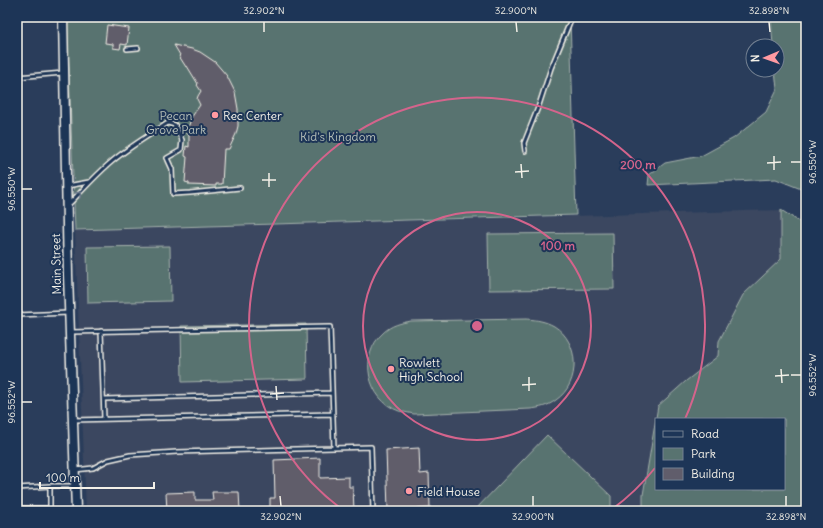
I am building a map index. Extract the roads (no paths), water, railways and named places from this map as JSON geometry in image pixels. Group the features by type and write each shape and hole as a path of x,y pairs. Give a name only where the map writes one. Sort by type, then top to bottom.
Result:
{"street":[{"name":"Main Street","path":"63,17 70,332 76,511"}],"lane":[{"path":"525,150 524,143 539,105 551,68 572,17"},
{"path":"126,49 138,48"},
{"path":"17,77 64,73"},
{"path":"67,206 89,182 107,166 134,144 168,123 176,125 182,140 181,150 168,158 172,169 173,194 240,188"},
{"path":"67,186 89,182"},
{"path":"17,315 70,313"},
{"path":"70,332 330,327 334,448"},
{"path":"101,331 104,419"},
{"path":"104,399 332,393"},
{"path":"73,420 332,414"},
{"path":"75,470 93,468 108,460 130,455 177,452 371,448 374,511"},
{"path":"17,508 50,510 50,486"},
{"path":"17,488 76,486"}],"place":[{"name":"Rec Center","path":"215,115"},
{"name":"Rowlett High School","path":"391,369"},
{"name":"Field House","path":"409,491"}],"park label":[{"name":"Pecan Grove Park","path":"176,122"},
{"name":"Kid's Kingdom","path":"338,136"}]}
